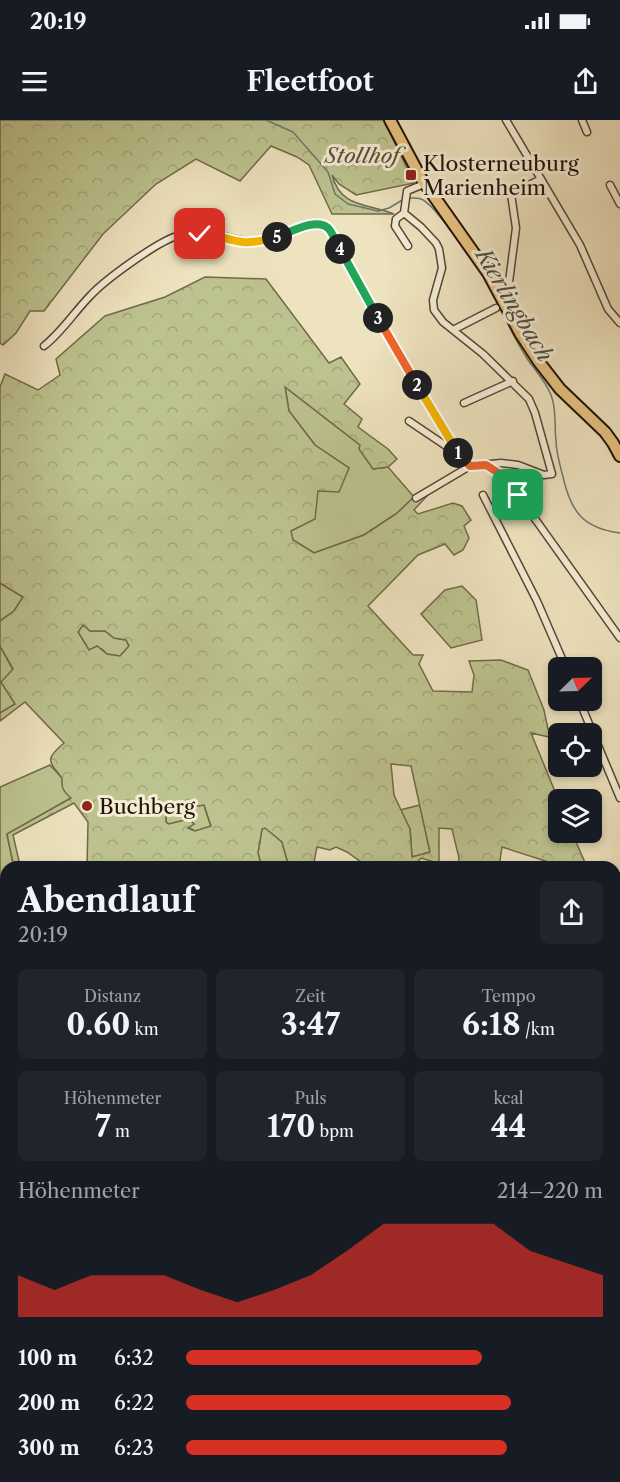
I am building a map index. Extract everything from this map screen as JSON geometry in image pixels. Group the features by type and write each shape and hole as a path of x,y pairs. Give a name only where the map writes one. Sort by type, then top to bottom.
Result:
{"main road":[{"path":"391,120 424,184 488,273 520,333 551,378 599,425 620,455"}],"street":[{"path":"506,120 580,246 608,309 620,323"},
{"path":"582,120 587,132"},
{"path":"501,295 508,282 516,228 510,196 541,179"},
{"path":"408,246 395,226 396,219 404,213 407,190 424,184"},
{"path":"610,185 620,204"},
{"path":"404,213 438,246 442,272 433,308 438,318 525,393 532,405 552,474 544,475 518,465 501,463 470,466 416,498"},
{"path":"44,346 91,294 107,280 177,236 213,234 244,242 262,241 313,224 322,225 328,228 458,454"},
{"path":"453,330 496,308"},
{"path":"464,404 513,381"},
{"path":"409,421 458,454 470,466"},
{"path":"486,465 500,474 518,495 620,638"},
{"path":"483,495 537,601 561,657"},
{"path":"584,711 620,798"}],"green space":[{"name":"Stollhof","path":"0,120 384,120 414,183 356,195 339,184 332,175 336,186 348,199 394,214 332,214 309,165 271,146 240,181 196,159 156,184 103,234 44,311 30,311 16,333 3,345 0,343"},
{"path":"205,277 266,279 329,363 341,357 360,384 344,404 362,419 358,427 388,449 397,459 388,467 373,469 359,449 360,445 285,387 289,411 315,445 349,468 339,492 318,491 315,519 291,531 293,540 314,553 364,535 396,514 414,497 427,496 414,510 418,514 453,503 462,506 471,520 464,526 469,538 463,550 454,555 445,544 418,555 368,606 413,655 423,655 419,664 433,691 472,692 474,675 469,661 501,660 528,670 544,710 548,729 548,737 531,733 554,789 548,789 548,843 576,843 584,861 545,861 502,847 500,861 459,861 452,829 439,828 439,861 421,858 418,861 360,861 336,847 330,850 317,847 314,861 287,861 282,842 265,828 262,829 258,853 260,861 87,861 88,822 74,803 13,835 19,861 13,861 7,834 71,798 66,794 62,778 51,763 51,756 64,743 25,702 0,721 0,713 15,704 1,682 13,669 0,646 0,621 14,611 23,597 0,583 0,387 5,374 38,390 60,375 56,359 105,316 165,297","holes":["83,625 90,631 105,631 114,638 126,640 129,646 120,656 107,654 97,646 89,650 78,632","391,764 411,766 430,852 412,857 410,829 394,795","204,805 211,826 195,831 188,828 194,824 189,819 169,824 166,822 166,814 183,808"]},
{"path":"285,387 360,445 373,469 388,467 414,497 396,514 364,535 314,553 293,540 290,531 318,491 349,468 315,445 289,411"},
{"path":"0,583 23,597 14,611 0,621"},
{"path":"462,586 476,600 482,640 451,648 421,614 445,590"},
{"path":"83,624 90,631 105,631 114,638 126,640 129,646 120,656 107,654 102,649 89,650 78,632"},
{"path":"0,646 13,670 2,682 15,704 0,713"},
{"path":"50,765 62,778 71,798 7,835 13,861 0,861 0,787"},
{"path":"204,805 211,827 195,831 188,827 194,824 189,819 169,824 166,822 166,814 183,808"},
{"path":"420,805 430,852 412,857 410,829 400,810"},
{"path":"265,827 282,842 287,861 260,861 258,853 262,829"}],"waterway":[{"name":"Kierlingbach","path":"266,120 293,132 328,172 335,194 348,204 378,211 389,208 404,199"},
{"name":"Kierlingbach","path":"409,198 421,199 429,205 457,239 488,284"},
{"name":"Kierlingbach","path":"500,307 520,347 551,395 555,412 558,458 570,500 575,509 588,522 607,531 620,533"}],"place":[{"name":"Klosterneuburg Marienheim","path":"411,175"},
{"name":"Buchberg","path":"87,806"}],"route":[{"path":"200,234 218,235 244,242 262,241 313,224 328,228 458,454 470,466 486,465 500,474 518,495"}]}
